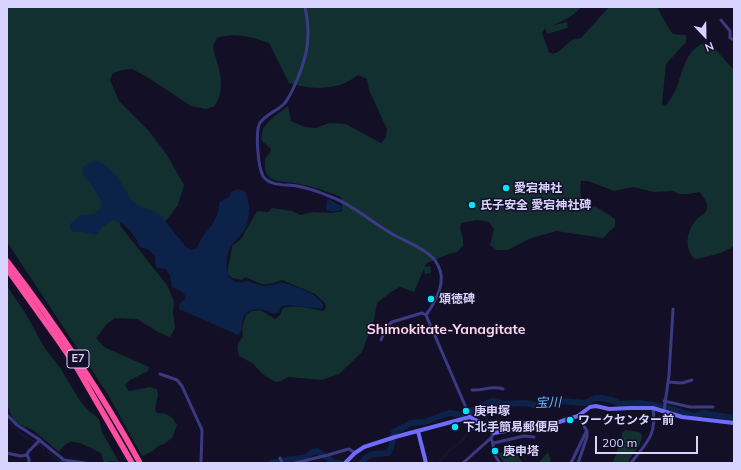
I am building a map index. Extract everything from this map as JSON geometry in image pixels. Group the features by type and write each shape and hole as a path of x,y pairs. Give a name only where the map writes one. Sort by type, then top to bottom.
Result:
{"highway":[{"name":"E7","path":"7,261 42,307 85,370 140,463"},
{"name":"E7","path":"7,269 76,368 132,463"}],"street":[{"path":"305,7 309,35 308,45 301,69 289,98 283,106 260,122 258,128 259,163 263,176 268,181 281,185 296,186 327,195 343,202 393,234 419,248 434,259 441,273 440,288 431,309 426,316"},
{"path":"721,20 730,31 730,38 734,40"},
{"path":"664,410 668,382 673,309"},
{"path":"382,340 387,326 392,322 422,313 426,316 469,415 494,433"},
{"path":"160,374 177,380 182,386 202,430 201,463"},
{"path":"668,382 682,383 692,380"},
{"path":"472,390 489,388 502,389"},
{"path":"664,402 690,406 713,407"},
{"path":"462,463 491,438 494,433 537,426 578,416 590,407 596,406 609,409 653,408 664,410 682,417 734,423"},
{"path":"631,463 648,442 654,428 653,408"},
{"path":"7,415 17,425 39,439 64,460 85,463"},
{"path":"346,462 364,447 469,415"},
{"path":"578,416 587,431 587,437 578,463"},
{"path":"418,431 426,463"},
{"path":"571,463 587,431"},
{"path":"494,443 524,436 534,436"},
{"path":"491,438 494,443 495,454 500,463"},
{"path":"29,462 28,452 39,439"},
{"path":"295,463 349,449 355,453"},
{"path":"7,453 20,456 28,455"},
{"path":"280,458 282,463"}],"green space":[{"path":"7,7 581,7 567,19 550,26 567,22 568,28 547,34 545,28 542,33 549,52 553,54 558,52 572,40 581,38 609,7 657,7 673,34 686,35 686,42 666,64 662,104 666,106 676,89 689,56 698,46 705,43 715,49 734,70 734,246 720,253 705,257 695,259 691,255 688,245 688,235 690,229 696,220 707,209 706,202 700,192 679,194 673,191 654,192 633,187 614,191 588,181 581,181 580,187 584,203 599,208 615,219 615,226 603,238 556,231 529,239 508,250 497,250 490,245 494,229 489,222 477,220 461,223 460,228 463,238 463,246 457,252 427,263 425,267 430,266 431,273 425,274 424,269 414,292 400,287 377,303 374,320 362,352 339,374 322,380 288,377 281,381 275,382 264,375 252,363 239,356 238,346 243,337 242,328 246,315 252,311 261,310 275,319 280,315 283,308 298,307 323,311 326,308 325,303 315,294 282,280 271,284 264,284 246,277 242,280 232,278 228,274 228,268 232,246 241,239 257,211 268,212 272,208 292,211 300,215 313,212 332,213 342,211 342,206 341,197 300,184 277,181 269,177 266,171 265,159 270,153 271,149 261,140 263,128 272,118 288,106 291,121 305,127 316,128 329,123 346,124 381,143 386,137 387,129 369,90 367,79 358,75 345,83 324,88 289,83 269,43 250,37 236,35 217,38 213,46 220,76 221,90 215,106 206,109 191,106 132,69 113,73 110,80 119,101 149,131 167,155 184,185 178,205 164,223 116,210 121,227 167,285 174,301 173,313 175,328 170,337 160,333 137,319 115,318 106,325 96,338 104,347 149,367 148,371 130,380 125,385 129,391 150,387 157,389 158,395 155,409 157,413 169,416 177,425 172,438 164,444 158,446 153,451 142,456 107,393 7,242"},
{"path":"7,286 26,314 44,347 61,369 80,401 99,419 102,432 119,462 111,461 104,463 101,453 75,442 67,444 59,452 33,430 14,422 7,405"},
{"path":"625,430 639,432 642,435 640,444 628,463 613,463 622,433"},
{"path":"506,450 515,452 523,463 504,463 498,454"},
{"path":"548,452 551,460 550,463 538,463"}],"water":[{"path":"95,160 104,164 117,176 132,201 140,207 151,210 162,216 186,247 192,250 197,248 201,239 213,223 218,213 220,202 229,197 231,192 237,189 245,191 249,204 248,221 245,229 230,247 227,256 228,274 235,281 240,282 247,281 264,286 281,282 299,288 317,297 324,306 322,309 287,305 281,307 279,312 273,314 259,309 253,310 248,312 243,318 238,335 179,309 179,304 186,298 184,294 172,287 170,276 166,269 157,268 155,264 155,256 149,250 140,247 133,234 122,224 113,220 101,228 97,235 73,232 70,229 70,224 81,215 94,214 101,208 102,204 98,195 82,174 84,166"},
{"path":"329,199 341,206 341,210 332,212 326,210 327,200"}],"waterway":[{"name":"宝川","path":"361,463 370,455 388,453 391,448 394,432 411,423 424,422 449,413 463,415 492,401 504,404 526,403 547,406 560,401 585,403 595,398 601,398 612,400 620,404 639,403 660,406 694,416 703,413 734,418"},
{"path":"485,423 491,412 496,408 506,408 513,404"},
{"path":"7,423 12,424 21,434 35,442"},
{"path":"438,463 451,449 464,439 467,432 482,428 484,426"},
{"path":"38,444 62,463"},
{"name":"宝川","path":"271,463 306,457 317,451 335,463 340,463"}],"place":[{"name":"愛宕神社","path":"506,188"},
{"name":"氏子安全 愛宕神社碑","path":"472,205"},
{"name":"頌徳碑","path":"431,299"},
{"name":"庚申塚","path":"466,411"},
{"name":"ワークセンター前","path":"570,420"},
{"name":"下北手簡易郵便局","path":"455,427"},
{"name":"庚申塔","path":"495,451"}],"district":[{"name":"Shimokitate-Yanagitate","path":"446,330"}]}
